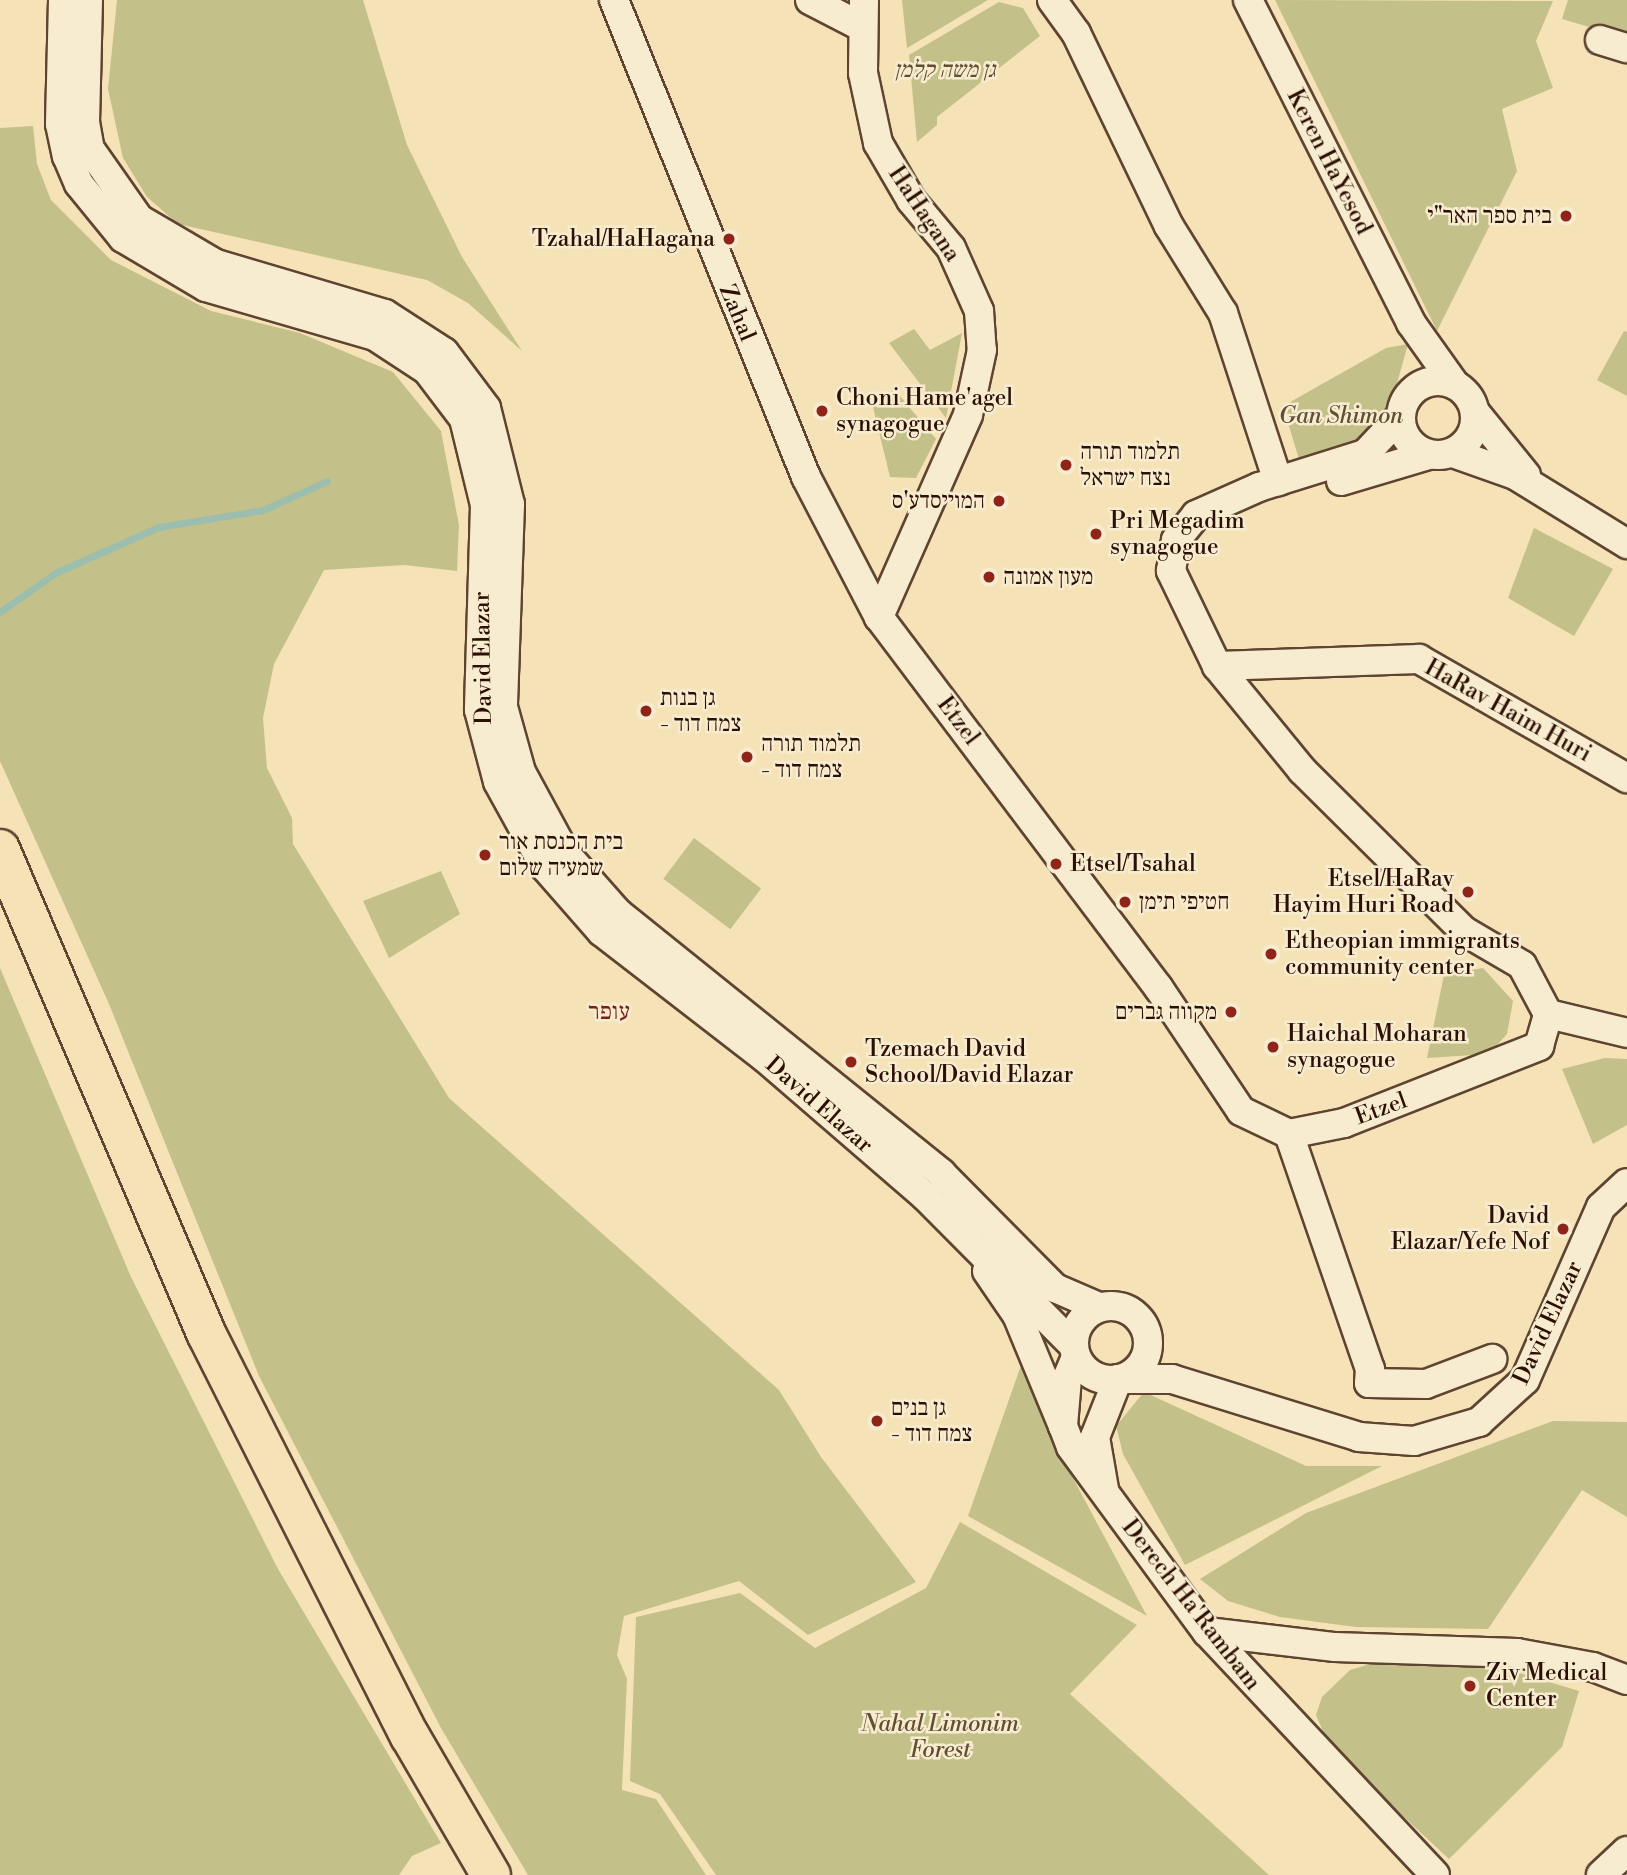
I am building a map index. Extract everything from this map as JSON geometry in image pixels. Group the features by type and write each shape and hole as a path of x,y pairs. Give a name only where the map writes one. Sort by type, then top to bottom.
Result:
{"highway":[{"path":"0,849 206,1333 380,1679 491,1875"}],"street":[{"name":"David Elazar","path":"63,0 60,124 67,156 79,184 123,237 206,287 375,336 427,370 464,419 485,505 479,710 498,782 545,867 601,932 764,1057 925,1196 1075,1351"},
{"name":"David Elazar","path":"88,0 85,122 90,149 139,219 229,269 386,314 444,352 486,408 510,504 503,707 521,772 565,853 618,913 941,1173 1044,1279 1099,1307"},
{"name":"Zahal","path":"614,0 680,177 806,477 879,617"},
{"path":"810,0 863,13"},
{"path":"1052,0 1076,33 1169,226 1223,313 1278,481"},
{"name":"Keren HaYesod","path":"1248,0 1411,323 1455,385"},
{"name":"HaHagana","path":"863,13 878,143 967,281 979,311 982,351 968,415 879,617"},
{"path":"1600,40 1627,48"},
{"name":"Keren HaYesod","path":"1405,405 1411,323"},
{"path":"1549,495 1475,412 1455,385 1430,382 1405,405 1365,454 1219,501 1184,528 1171,556 1182,603 1217,666 1302,770 1464,931 1522,965 1548,1014 1627,1033"},
{"path":"1405,405 1408,441 1441,454 1493,465 1549,495 1627,544"},
{"path":"1182,603 1183,559 1206,529 1265,503 1441,454 1471,436 1475,412"},
{"name":"Etzel","path":"879,617 1158,987 1241,1111 1289,1134 1356,1118 1539,1046 1548,1014"},
{"name":"HaRav Haim Huri","path":"1217,666 1419,659 1627,778"},
{"path":"1289,1134 1370,1369 1369,1383 1426,1384 1492,1359"},
{"name":"David Elazar","path":"1118,1379 1172,1379 1359,1437 1414,1441 1439,1437 1498,1410 1525,1380 1601,1207 1627,1183"},
{"name":"Derech Ha'Rambam","path":"925,1196 974,1251 1017,1315 1063,1426 1105,1495 1207,1632 1277,1714 1347,1782 1435,1875"},
{"path":"1063,1426 1067,1378 1079,1324 1099,1307 1124,1307 1147,1334 1144,1359 1118,1379 1092,1376 1075,1351"},
{"name":"David Elazar","path":"1147,1334 1169,1357 1279,1414"},
{"name":"Derech Ha'Rambam","path":"1105,1495 1095,1437 1118,1379"},
{"path":"1207,1632 1335,1647 1517,1653 1627,1680"},
{"path":"1601,1875 1627,1851"}],"green space":[{"path":"117,0 363,0 407,145 462,257 522,351 468,303 427,280 178,224 147,197 123,158 108,89"},
{"path":"902,0 988,0 907,48"},
{"path":"1275,0 1553,1 1536,41 1553,88 1502,109 1517,171 1437,331"},
{"path":"1568,0 1627,0 1627,38 1562,19"},
{"name":"גן משה קלמן","path":"999,2 1023,8 1040,36 937,117 937,125 917,142 909,55"},
{"path":"33,126 37,164 51,200 111,260 211,311 300,333 393,372 441,431 459,525 457,571 405,565 324,570 274,664 263,718 267,768 292,818 293,844 449,1098 779,1390 821,1457 916,1582 808,1635 739,1581 624,1616 617,1655 627,1679 622,1790 656,1799 706,1875 528,1875 441,1728 259,1376 109,1004 0,761 0,128"},
{"path":"914,329 930,350 962,333 946,418 889,343"},
{"path":"1624,331 1627,332 1627,396 1597,380"},
{"name":"Gan Shimon","path":"1408,344 1396,387 1366,447 1301,466 1283,406 1386,348"},
{"path":"894,389 936,439 916,478 890,477 873,407"},
{"path":"1534,528 1613,569 1574,636 1508,598"},
{"path":"694,838 761,889 730,929 663,879"},
{"path":"441,871 460,914 389,958 363,901"},
{"path":"0,968 131,1277 278,1569 441,1843 412,1856 399,1875 0,1875"},
{"path":"1483,968 1513,1001 1507,1034 1489,1054 1427,1058 1444,975"},
{"path":"1605,1058 1627,1059 1627,1125 1593,1144 1562,1069"},
{"path":"1024,1357 1046,1428 1147,1616 968,1516"},
{"path":"1144,1392 1306,1466 1382,1466 1185,1565 1123,1454 1116,1426"},
{"path":"1553,1421 1627,1422 1627,1517 1582,1490 1488,1629 1356,1627 1280,1617 1228,1601 1200,1579 1306,1513"},
{"name":"Nahal Limonim Forest","path":"960,1522 1137,1625 1070,1694 1269,1875 716,1875 660,1794 630,1781 636,1617 740,1593 815,1648 926,1588"},
{"path":"1445,1661 1513,1671 1579,1691 1562,1747 1449,1859 1330,1748 1316,1715 1322,1697 1350,1670 1374,1663"}],"waterway":[{"path":"0,612 55,573 159,527 263,510 327,481"}],"place":[{"name":"בית ספר האר\"י","path":"1566,216"},
{"name":"Tzahal/HaHagana","path":"729,239"},
{"name":"Choni Hame'agel synagogue","path":"822,411"},
{"name":"תלמוד תורה נצח ישראל","path":"1066,465"},
{"name":"המוייסדע'ס","path":"999,501"},
{"name":"Pri Megadim synagogue","path":"1096,534"},
{"name":"מעון אמונה","path":"989,577"},
{"name":"גן בנות - צמח דוד","path":"646,711"},
{"name":"תלמוד תורה - צמח דוד","path":"747,757"},
{"name":"בית הכנסת אור שמעיה שלום","path":"485,855"},
{"name":"Etsel/Tsahal","path":"1056,864"},
{"name":"Etsel/HaRav Hayim Huri Road","path":"1468,892"},
{"name":"חטיפי תימן","path":"1125,902"},
{"name":"Etheopian immigrants community center","path":"1271,954"},
{"name":"מקווה גברים","path":"1231,1012"},
{"name":"Haichal Moharan synagogue","path":"1273,1047"},
{"name":"Tzemach David School/David Elazar","path":"851,1062"},
{"name":"David Elazar/Yefe Nof","path":"1563,1229"},
{"name":"גן בנים - צמח דוד","path":"877,1421"},
{"name":"Ziv Medical Center","path":"1470,1686"}],"district":[{"name":"עופר","path":"609,1013"}]}
